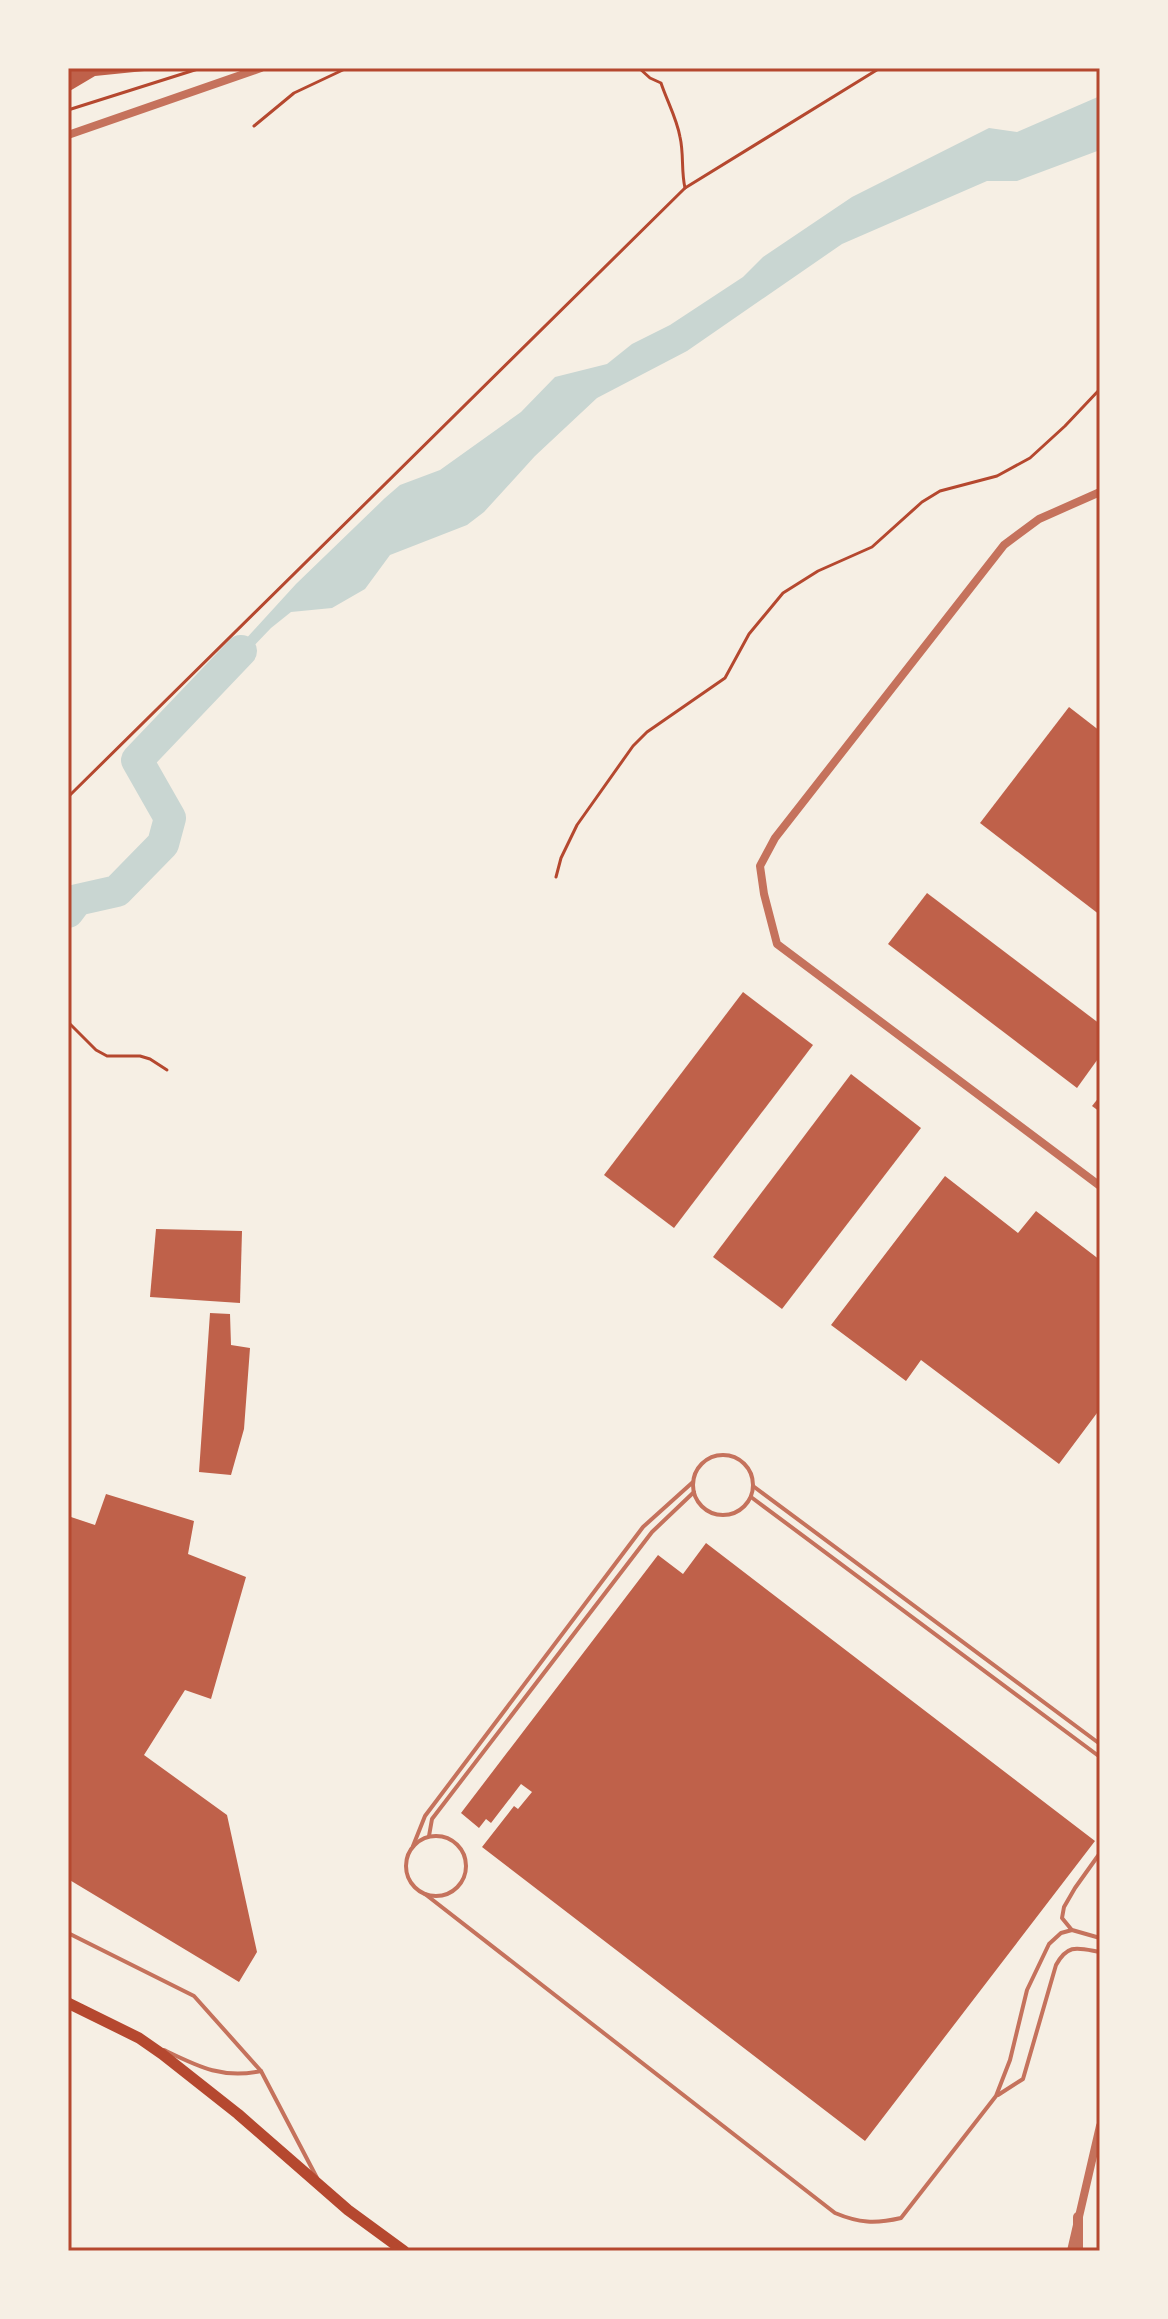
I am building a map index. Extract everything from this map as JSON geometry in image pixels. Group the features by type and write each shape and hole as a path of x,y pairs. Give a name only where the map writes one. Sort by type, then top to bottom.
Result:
{"main road":[{"path":"68,2003 139,2038 204,2087 322,2188 404,2251"}],"street":[{"path":"68,135 261,68"},
{"path":"1100,492 1039,519 1004,545 775,838 760,866 777,944 1100,1186"},
{"path":"1071,2251 1100,2126"},
{"path":"1078,2217 1078,2251"}],"lane":[{"path":"726,1455 744,1463 750,1471 753,1486 751,1497 742,1509 723,1516 704,1508 694,1492 693,1482 696,1473 708,1459 726,1455"},
{"path":"693,1482 643,1527 425,1816 406,1864 407,1873 417,1889 835,2213 857,2222 878,2224 901,2218 996,2096 1010,2060 1027,1990 1049,1944 1061,1933 1072,1930 1100,1938"},
{"path":"753,1486 1100,1744"},
{"path":"429,1836 432,1819 642,1545 694,1492"},
{"path":"751,1497 1100,1757"},
{"path":"413,1846 429,1836 447,1838 455,1843 465,1858 464,1877 452,1891 444,1895 425,1894"},
{"path":"1072,1930 1062,1918 1064,1907 1100,1853"},
{"path":"68,1933 194,1996 261,2071 322,2188"},
{"path":"996,2096 1023,2079 1056,1965 1063,1953 1074,1947 1100,1952"},
{"path":"139,2038 224,2075 261,2071"}],"path":[{"path":"68,110 201,68"},
{"path":"254,126 294,93 347,68"},
{"path":"639,68 661,83 681,139 685,188"},
{"path":"68,797 685,188 880,68"},
{"path":"556,877 561,858 577,825 633,746 647,732 725,678 749,634 783,593 818,571 872,547 922,502 940,491 997,476 1030,458 1100,389"},
{"path":"68,1022 96,1050 107,1056 140,1056 167,1070"}],"shaded area":[{"path":"1100,96 1100,150 1017,181 987,181 842,244 687,351 597,398 535,456 484,512 467,525 390,555 365,589 332,608 291,612 271,628 218,683 211,682 212,676 296,584 385,498 400,485 440,470 521,412 555,377 607,364 632,344 670,325 743,277 763,257 852,197 989,128 1017,132"}],"building":[{"path":"68,68 154,70 95,76 68,92"},
{"path":"1069,707 1100,731 1100,915 980,823"},
{"path":"927,893 1100,1024 1100,1056 1077,1088 888,944"},
{"path":"743,992 813,1045 674,1228 604,1175"},
{"path":"851,1074 921,1128 782,1309 713,1257"},
{"path":"1100,1096 1100,1112 1092,1106"},
{"path":"945,1176 1018,1233 1036,1211 1100,1260 1100,1409 1059,1464 921,1360 906,1381 831,1325"},
{"path":"156,1229 242,1231 240,1303 150,1297"},
{"path":"210,1313 230,1314 231,1345 250,1348 244,1429 231,1475 199,1472"},
{"path":"106,1494 194,1521 188,1554 246,1577 211,1699 185,1690 144,1755 227,1815 257,1952 239,1982 68,1879 68,1516 95,1525"},
{"path":"706,1543 1095,1841 865,2141 482,1847 514,1806 518,1809 532,1792 521,1784 491,1823 486,1819 479,1828 461,1813 658,1555 683,1574"}],"waterway":[{"path":"68,912 77,900 117,891 163,844 170,818 137,760 241,651"}]}
